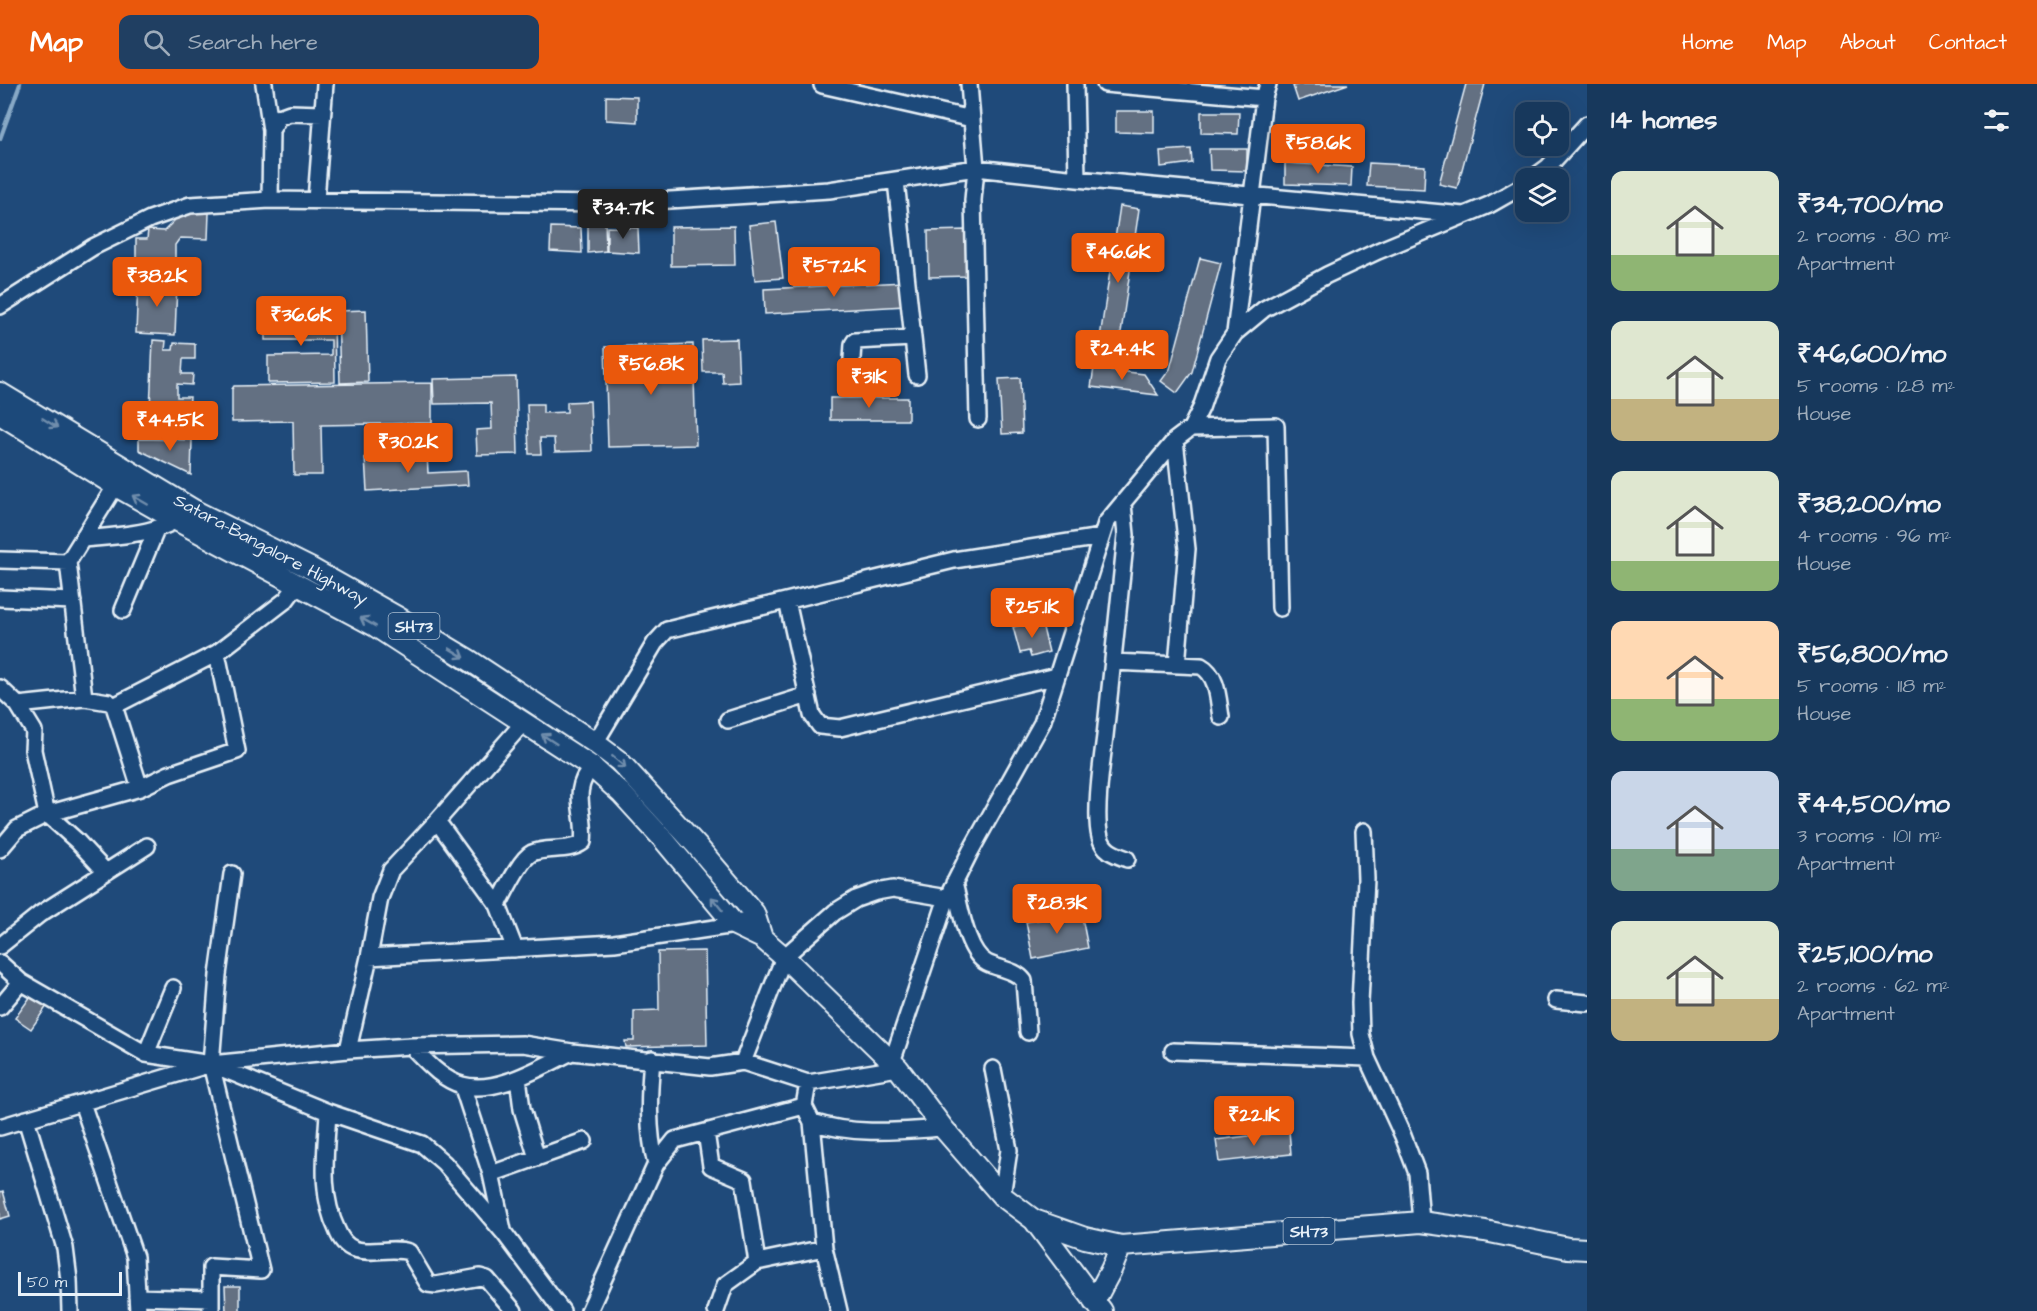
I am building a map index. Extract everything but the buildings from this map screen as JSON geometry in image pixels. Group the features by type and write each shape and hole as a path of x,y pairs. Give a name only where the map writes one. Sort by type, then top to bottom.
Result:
{"main road":[{"name":"Satara-Bangalore Highway","path":"0,393 176,520 375,626 592,767 621,793 664,840 735,925 762,938 784,957 895,1065 943,1128 1002,1196 1034,1220 1085,1238 1121,1246 1421,1222 1485,1231 1568,1248 1587,1249"},
{"name":"Satara-Bangalore Highway","path":"0,414 120,478 197,512 310,568 470,660 595,743 619,761 640,783 754,913 762,938"},
{"path":"1034,1220 1098,1306"},
{"path":"1098,1306 1121,1246"}],"street":[{"path":"264,84 271,130 270,200"},
{"path":"316,200 325,84"},
{"path":"969,84 976,168 973,200 978,419"},
{"path":"1075,84 1077,179"},
{"path":"1105,84 1266,91 1234,333"},
{"path":"822,85 972,119"},
{"path":"271,130 279,117 290,113 322,114"},
{"path":"1547,168 1587,124"},
{"path":"0,306 93,247 150,219 190,205 270,200 606,204 829,190 976,168 1464,215"},
{"path":"896,181 917,375"},
{"path":"0,1127 211,1064 348,1050 411,1046 523,1044 572,1052 710,1067 743,1062 808,1083 895,1065 946,898 1042,723 1106,523 1175,440 1191,428 1201,408 1218,358 1234,333 1264,309 1327,275 1489,206 1515,191"},
{"path":"850,388 855,341 913,338"},
{"path":"1191,428 1276,426 1280,608"},
{"path":"1175,440 1186,549 1177,665"},
{"path":"84,698 68,562 120,478"},
{"path":"1123,504 1126,535 1098,819 1100,836 1105,848 1127,859"},
{"path":"82,539 122,535 168,526 176,520"},
{"path":"123,610 157,528"},
{"path":"595,743 655,643 667,630 954,560 1101,537"},
{"path":"0,560 68,562"},
{"path":"114,706 217,654 286,600 298,584"},
{"path":"0,598 73,601"},
{"path":"787,601 812,715 820,726 840,728 1057,676"},
{"path":"0,849 17,829 47,814 140,788 169,774 237,751 217,654"},
{"path":"1113,662 1201,666 1209,671 1214,679 1221,717"},
{"path":"0,688 18,705 34,731 33,750 47,814 105,871"},
{"path":"728,720 808,696"},
{"path":"18,705 84,698 109,702 114,706 140,788"},
{"path":"348,1050 380,898 391,870 524,722"},
{"path":"498,905 525,859 532,853 576,846 583,842 584,832 579,801 584,775 592,767"},
{"path":"437,821 498,905 515,949"},
{"path":"1364,831 1366,879 1360,1003 1361,1034 1367,1058 1403,1136 1417,1173 1421,1222"},
{"path":"0,946 40,914 147,846"},
{"path":"82,1103 135,1257 138,1304 211,1305 211,1267 261,1270 211,1064 218,975 232,874"},
{"path":"954,883 968,937 977,954 985,962 1020,976 1024,981 1029,1032"},
{"path":"743,1062 784,957 835,912 866,896 893,889 946,898"},
{"path":"369,957 614,943 735,925 754,913"},
{"path":"0,963 21,982 146,1054 211,1064 328,1112 422,1144 444,1163 504,1233 562,1311"},
{"path":"0,1007 21,982"},
{"path":"146,1054 173,988"},
{"path":"1556,1000 1587,1003"},
{"path":"411,1046 433,1069 462,1085 486,1086 518,1078 572,1052"},
{"path":"1173,1051 1367,1058"},
{"path":"652,1059 650,1099 652,1147 656,1164"},
{"path":"993,1069 1009,1150 1002,1196"},
{"path":"518,1078 522,1109 537,1158"},
{"path":"808,1083 804,1106 813,1122 825,1248 839,1311"},
{"path":"462,1085 491,1174 504,1233"},
{"path":"590,1311 656,1164 675,1140 804,1106"},
{"path":"328,1112 324,1173 326,1202 341,1239 352,1249 364,1251 400,1249 409,1252 428,1284 436,1285 480,1277 487,1280 513,1311"},
{"path":"26,1119 65,1248 70,1311"},
{"path":"813,1122 828,1127 858,1131 901,1132 943,1128"},
{"path":"706,1132 711,1166 744,1180 758,1263"},
{"path":"491,1174 584,1141"},
{"path":"716,1311 725,1285 758,1263 825,1248"}],"waterway":[{"path":"0,139 20,84"}]}
